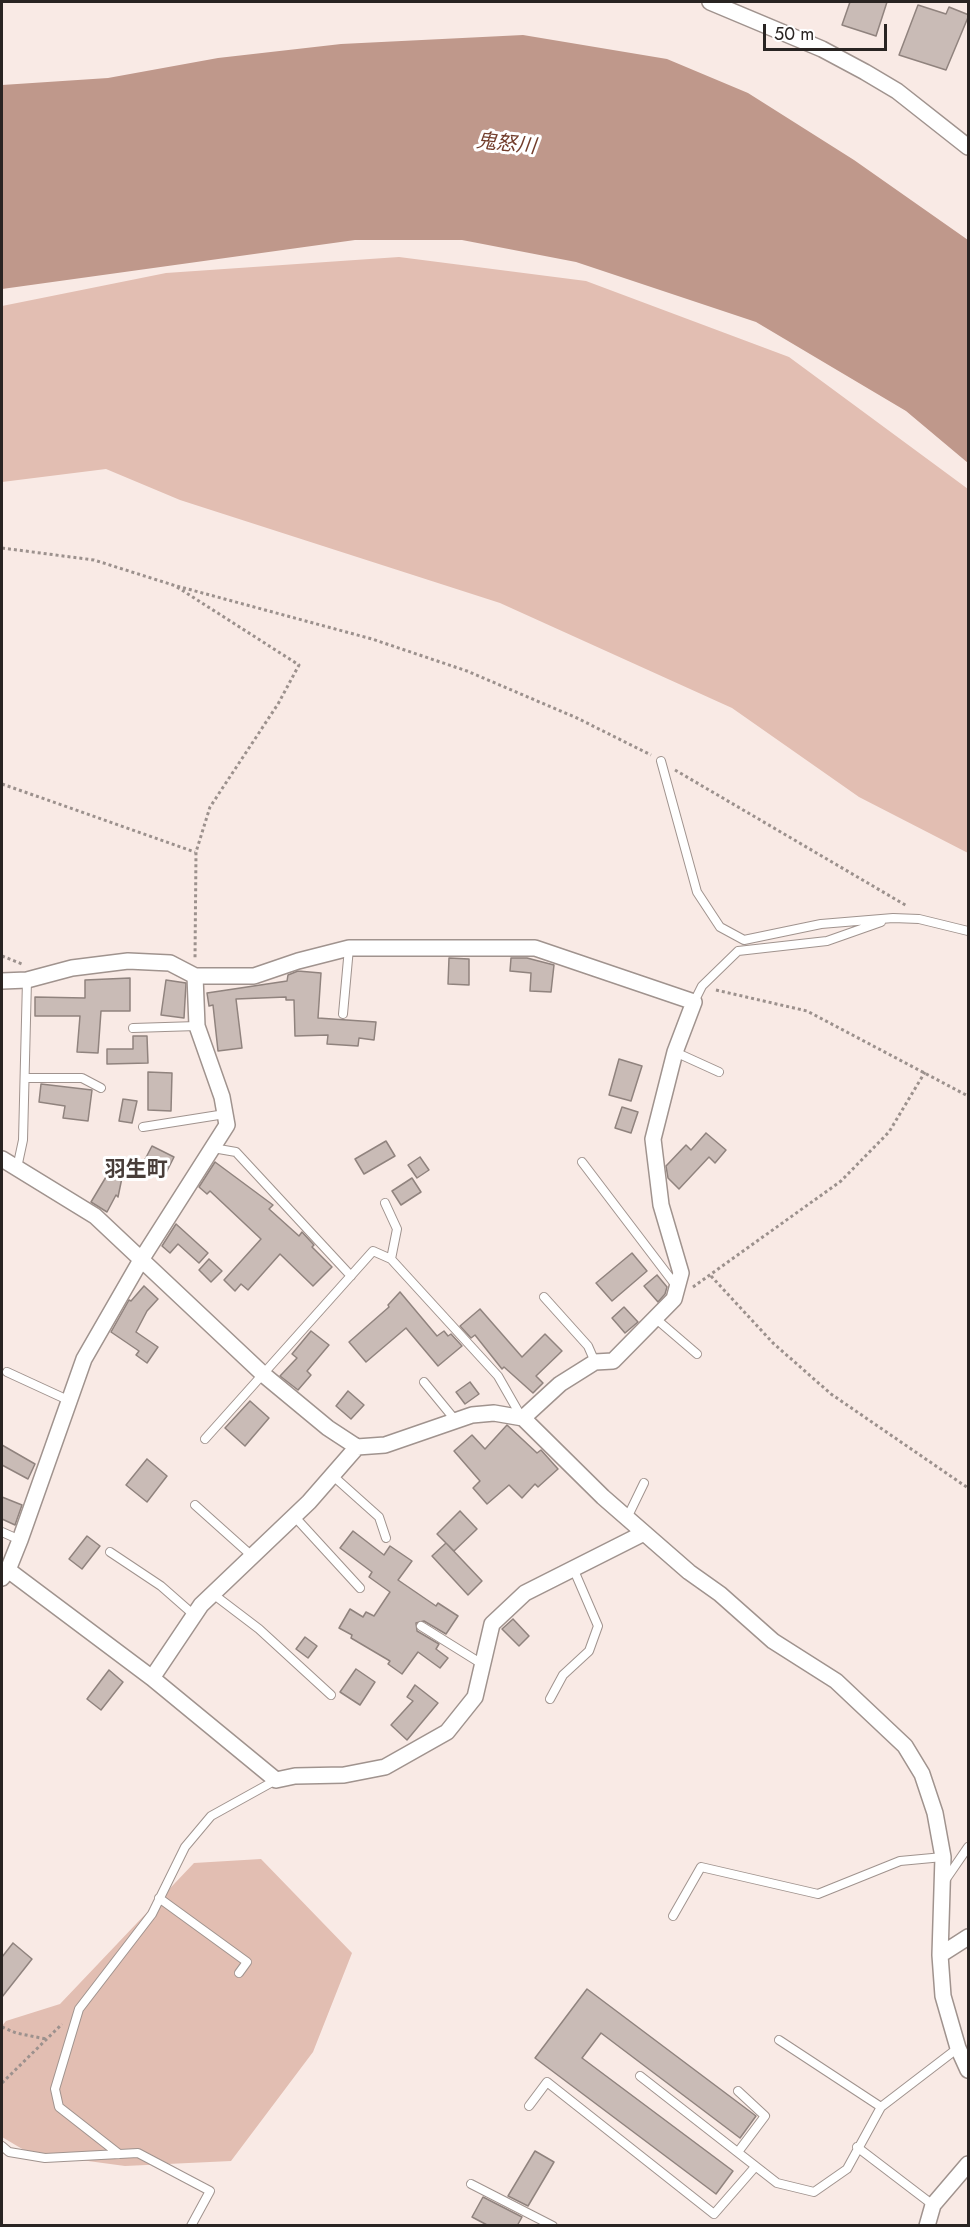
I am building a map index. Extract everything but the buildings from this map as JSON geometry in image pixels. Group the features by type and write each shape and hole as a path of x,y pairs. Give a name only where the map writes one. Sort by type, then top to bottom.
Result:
{"street":[{"path":"710,2 822,49 865,72 897,91 969,147"},
{"path":"2,981 27,980 72,968 128,961 170,963 195,976 254,976 298,961 349,948 535,948 694,1002 675,1052 653,1139 660,1205 681,1273 675,1293 655,1318 613,1362 595,1362 560,1384 523,1418"},
{"path":"195,976 197,1026 222,1097 227,1125 141,1260 84,1359 20,1540 4,1573 152,1678 276,1780 296,1776 344,1775 385,1767 447,1732 475,1697 492,1624 525,1593 644,1533"},
{"path":"2,1159 95,1216 264,1375 328,1428 357,1447 385,1445 472,1415 494,1413 523,1418 564,1461 644,1533 773,1641 836,1681 905,1746 922,1774 932,1803 943,1857 940,1955 943,1996 958,2048 969,2070"},
{"path":"152,1678 194,1615 294,1516 357,1447"},
{"path":"940,1955 969,1937"},
{"path":"927,2226 933,2205 969,2164"}],"lane":[{"path":"661,761 697,892 720,927 744,940 821,924 893,918 937,923 969,931"},
{"path":"694,1002 702,986 738,951 827,941 893,918"},
{"path":"343,1014 349,948"},
{"path":"17,1168 23,1140 27,980"},
{"path":"133,1028 197,1026"},
{"path":"675,1052 719,1072"},
{"path":"26,1077 82,1078 101,1088"},
{"path":"143,1127 225,1114"},
{"path":"212,1148 236,1152 351,1276"},
{"path":"582,1162 675,1293"},
{"path":"384,1203 398,1229 391,1259"},
{"path":"205,1439 374,1251 391,1259 498,1376 523,1418"},
{"path":"544,1297 588,1346 595,1362"},
{"path":"655,1318 697,1354"},
{"path":"7,1372 70,1401"},
{"path":"424,1382 456,1421"},
{"path":"332,1475 379,1516 386,1538"},
{"path":"627,1518 644,1483"},
{"path":"195,1505 252,1556"},
{"path":"294,1516 360,1588"},
{"path":"2,1532 20,1540"},
{"path":"110,1552 161,1586 194,1615"},
{"path":"550,1699 563,1675 589,1651 598,1626 573,1568"},
{"path":"213,1594 259,1629 331,1695"},
{"path":"422,1626 482,1664"},
{"path":"119,2154 59,2107 55,2089 79,2009 152,1914 185,1847 211,1816 276,1780"},
{"path":"942,1886 969,1847"},
{"path":"673,1916 701,1867 818,1894 900,1861 943,1857"},
{"path":"159,1898 247,1962 239,1973"},
{"path":"779,2040 881,2108"},
{"path":"640,2076 777,2183 814,2192 847,2169 857,2147 881,2108 958,2048"},
{"path":"530,2106 547,2082 714,2214 755,2167"},
{"path":"738,2091 765,2116 738,2152"},
{"path":"2,2146 9,2152 45,2158 138,2153 210,2191 190,2226"},
{"path":"857,2147 933,2205"},
{"path":"471,2184 553,2226"}],"path":[{"path":"2,548 94,560 173,585 372,639 467,671 577,718 661,761 937,923"},
{"path":"173,585 299,665 278,704 210,807 196,852 195,976"},
{"path":"2,784 196,852"},
{"path":"702,986 807,1011 969,1096"},
{"path":"675,1293 711,1276 841,1181 890,1132 925,1072"},
{"path":"711,1276 773,1343 831,1394 969,1488"},
{"path":"2,2083 79,2009"},
{"path":"2,2026 16,2033 46,2039"}],"shaded area":[{"path":"399,257 586,281 789,357 968,489 968,853 859,797 732,708 500,603 180,500 106,469 2,482 2,306 166,273"},
{"path":"261,1859 352,1953 313,2052 231,2161 125,2166 29,2153 2,2137 2,2026 6,2021 60,2004 194,1863"}],"water":[{"name":"鬼怒川","path":"523,35 667,59 748,93 854,160 968,240 968,463 906,411 756,322 576,262 462,240 355,240 2,289 2,85 108,78 218,58 341,44"}],"district":[{"name":"羽生町","path":"136,1171"}]}
